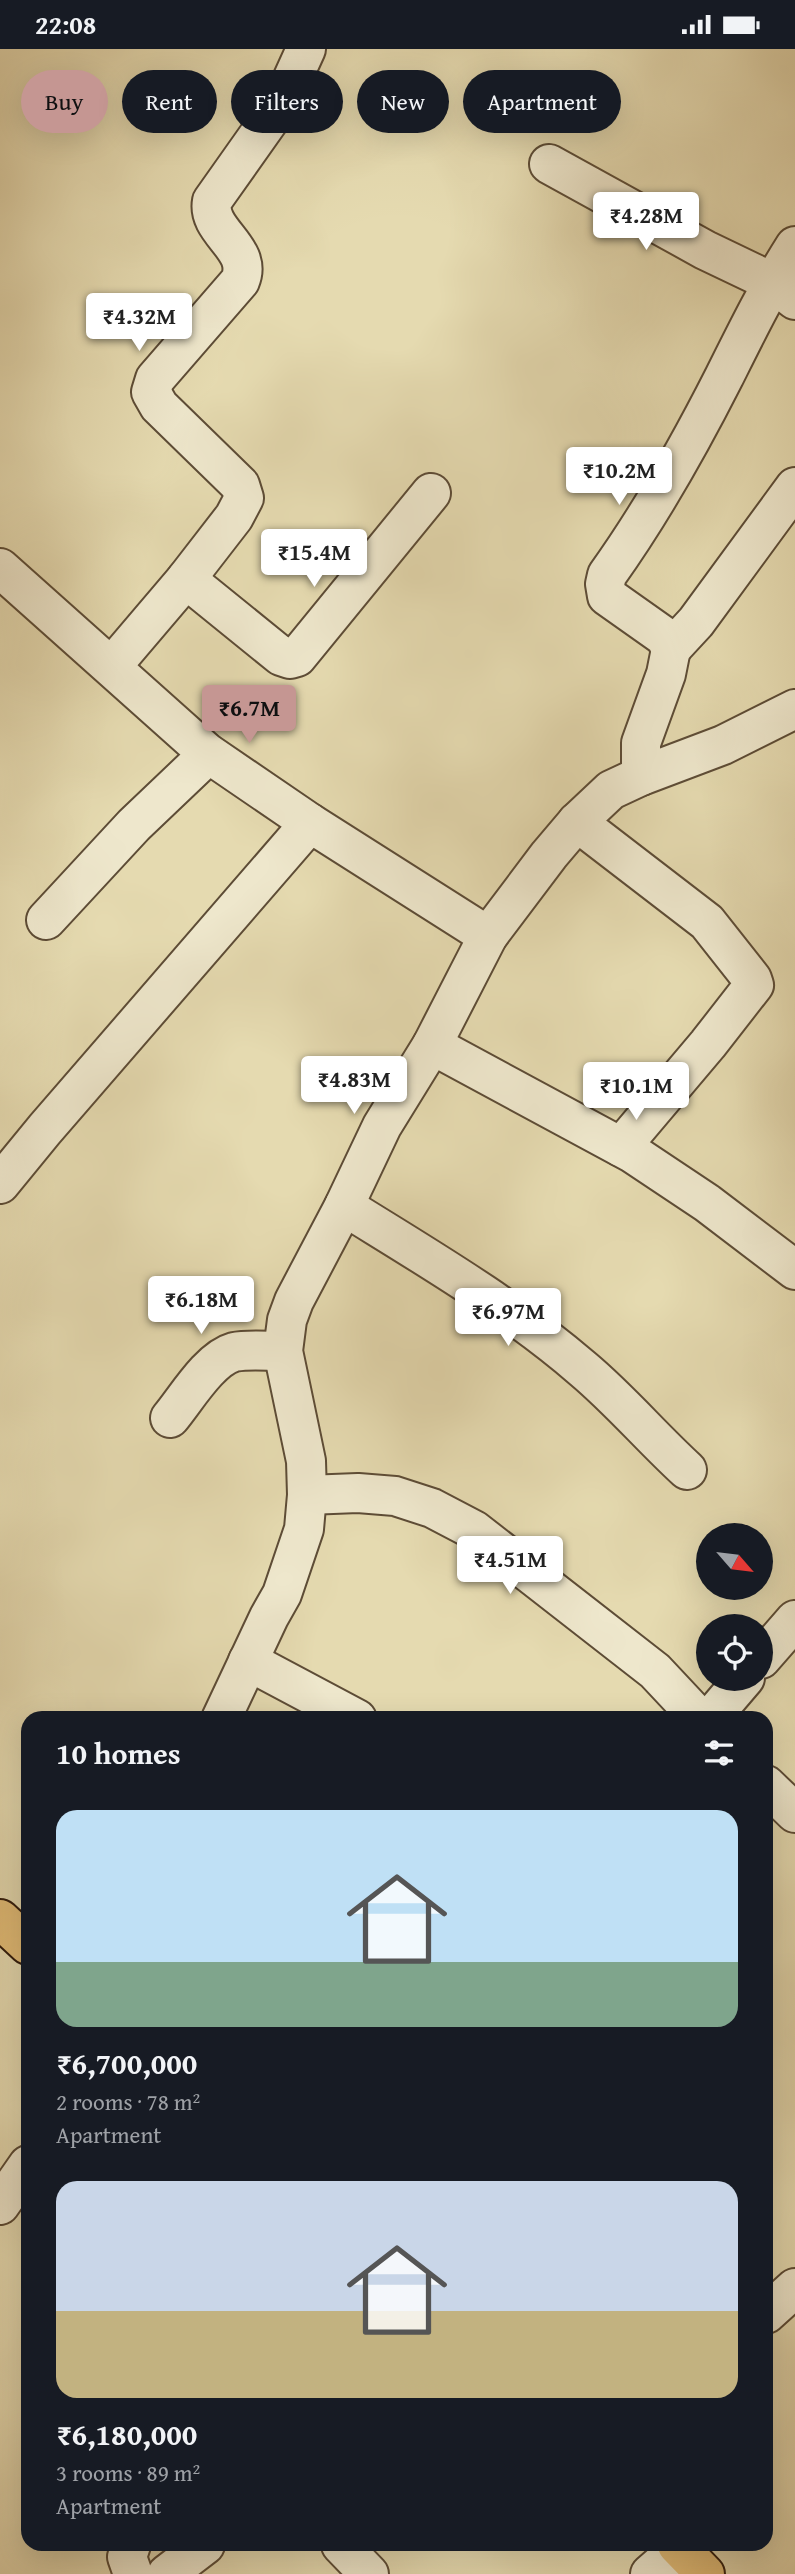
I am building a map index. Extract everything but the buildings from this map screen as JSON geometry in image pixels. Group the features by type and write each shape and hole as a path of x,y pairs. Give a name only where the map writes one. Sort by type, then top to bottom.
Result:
{"main road":[{"path":"0,1919 21,1938"}],"street":[{"path":"112,666 186,579 237,513 244,494 240,485 159,406 151,392 152,385 240,281 243,263 212,216 212,201 282,102 306,49"},
{"path":"549,165 783,291"},
{"path":"671,649 665,637 607,596 607,575 658,499 723,378 783,291 795,246"},
{"path":"641,776 641,743 666,674 671,649 696,622 795,487"},
{"path":"186,579 281,656 290,659 297,657 431,493"},
{"path":"0,568 206,752 310,823 488,936"},
{"path":"225,1711 282,1594 304,1529 306,1461 283,1351 287,1320 382,1126 432,1045 488,936 549,855 577,822 611,790 723,745 795,709"},
{"path":"46,920 92,869 197,765 206,752"},
{"path":"577,822 707,922 754,985 726,1023 621,1147"},
{"path":"0,1184 310,823"},
{"path":"432,1045 621,1147 707,1203 795,1270"},
{"path":"344,1206 496,1301 612,1394 653,1440 687,1470"},
{"path":"170,1418 212,1365 225,1356 235,1352 283,1351"},
{"path":"307,1495 358,1493 395,1496 432,1508 474,1530 655,1671 692,1711"},
{"path":"773,1645 795,1620"},
{"path":"248,1661 342,1711"},
{"path":"717,1711 734,1691"},
{"path":"773,1792 795,1813"},
{"path":"0,2205 21,2175"},
{"path":"773,2308 795,2288"},
{"path":"129,2551 127,2557 132,2574"},
{"path":"167,2574 197,2551"},
{"path":"347,2551 369,2574"},
{"path":"650,2574 688,2555"}]}
